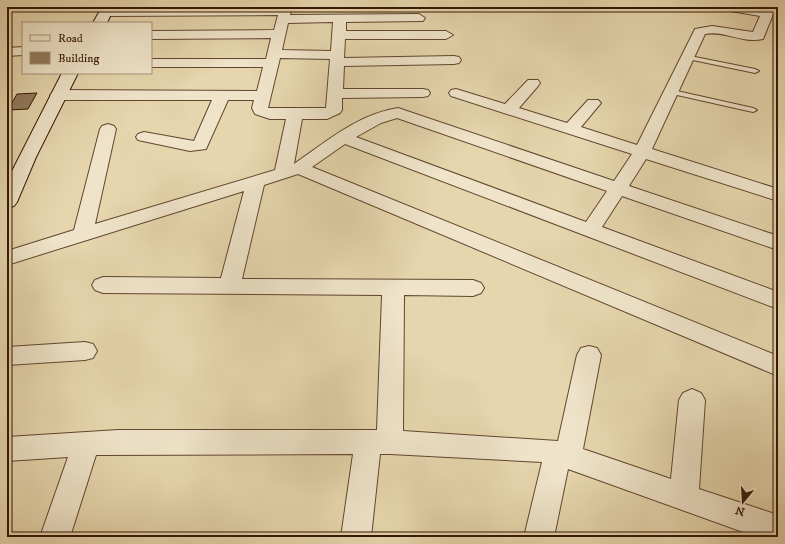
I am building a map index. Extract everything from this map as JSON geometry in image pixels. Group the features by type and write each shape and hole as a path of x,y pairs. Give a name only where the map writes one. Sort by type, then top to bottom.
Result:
{"street":[{"path":"590,230 642,152 702,30 756,37 759,35 769,10 729,7"},
{"path":"285,12 260,108 264,113 295,114 332,112 334,110 339,36 337,15"},
{"path":"105,14 285,12 418,18"},
{"path":"152,35 279,34"},
{"path":"418,35 420,60"},
{"path":"339,36 446,35"},
{"path":"7,52 22,51"},
{"path":"152,63 272,58 454,60"},
{"path":"7,202 69,74"},
{"path":"508,110 533,83"},
{"path":"335,94 423,93"},
{"path":"456,94 778,195"},
{"path":"58,95 263,96"},
{"path":"144,137 190,146 200,145 222,96"},
{"path":"570,130 593,103"},
{"path":"7,258 291,171 384,115 398,113 778,243"},
{"path":"291,171 295,114"},
{"path":"83,235 108,129"},
{"path":"344,138 778,301"},
{"path":"291,171 778,366"},
{"path":"230,286 256,181"},
{"path":"103,285 473,288"},
{"path":"356,537 379,442 393,287"},
{"path":"7,356 84,351"},
{"path":"539,537 589,355"},
{"path":"684,497 692,400"},
{"path":"7,449 118,442 379,442 553,451 778,530"},
{"path":"55,537 86,444"}],"lane":[{"path":"688,57 755,71"},
{"path":"671,92 753,110"}],"building":[{"path":"37,93 28,109 8,110 17,94"}]}
